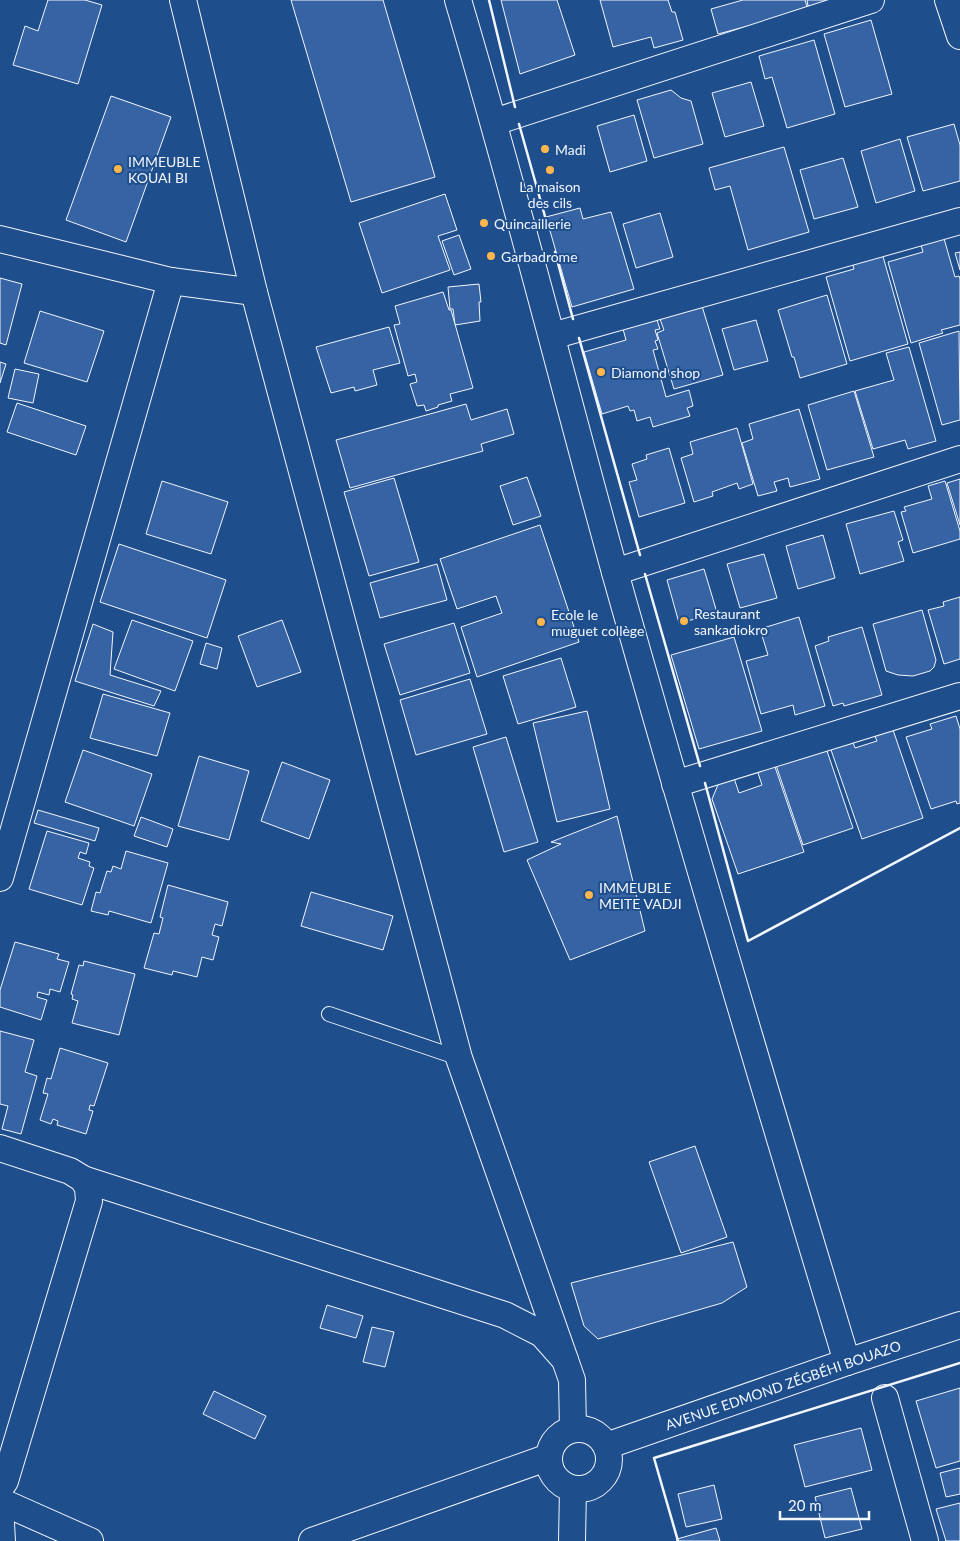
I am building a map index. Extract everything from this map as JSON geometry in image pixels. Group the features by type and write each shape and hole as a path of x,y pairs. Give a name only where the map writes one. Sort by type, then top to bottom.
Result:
{"street":[{"path":"183,0 254,292 460,1058 572,1380 573,1429"},
{"path":"458,0 494,122 615,572 675,784 739,1005 847,1362"},
{"path":"494,122 872,0"},
{"path":"948,0 960,36"},
{"path":"552,336 960,221"},
{"path":"0,239 170,281 254,292"},
{"path":"0,878 170,281"},
{"path":"615,572 960,459"},
{"path":"675,784 960,696"},
{"path":"0,1148 70,1171 83,1178 505,1315 542,1334 565,1360"},
{"path":"0,1488 8,1472 89,1201 88,1188 83,1178"},
{"name":"AVENUE EDMOND ZÉGBÉHI BOUAZO","path":"606,1446 847,1362 960,1325"},
{"path":"886,1398 925,1541"},
{"path":"573,1429 587,1430 598,1436 606,1446 609,1456 608,1468 603,1478 594,1485 584,1489 573,1489 556,1479 551,1470 548,1457 552,1445 561,1434 573,1429"},
{"path":"312,1541 548,1457"},
{"path":"572,1541 573,1489"},
{"path":"2,1541 0,1503 90,1541"}],"lane":[{"path":"329,1014 460,1058"}],"building":[{"path":"48,0 85,0 102,5 78,84 13,65 25,26 38,31"},
{"path":"291,0 383,0 435,177 351,202"},
{"path":"501,0 557,0 575,55 520,74"},
{"path":"600,0 668,0 672,12 675,12 683,40 654,48 651,37 613,47"},
{"path":"743,0 805,0 808,10 718,34 711,9"},
{"path":"807,0 837,0 836,6 808,6"},
{"path":"871,20 892,94 845,107 824,34"},
{"path":"814,40 835,114 787,128 772,77 765,79 759,56"},
{"path":"751,82 764,126 725,137 712,93"},
{"path":"671,90 681,98 691,101 703,144 654,158 637,100"},
{"name":"IMMEUBLE KOUAI BI","path":"111,96 171,117 126,242 66,220"},
{"path":"634,115 647,161 610,172 597,126"},
{"path":"954,124 960,145 960,181 923,191 907,137"},
{"path":"900,139 915,191 876,203 861,151"},
{"path":"784,147 809,232 748,250 730,186 715,190 709,168"},
{"path":"843,158 858,207 814,219 800,170"},
{"path":"445,194 457,230 438,236 450,270 382,293 359,223"},
{"path":"580,208 583,219 611,212 634,289 572,307 546,217"},
{"path":"660,213 673,257 636,268 623,224"},
{"path":"459,235 471,269 454,275 442,241"},
{"path":"943,235 955,277 959,276 960,279 960,325 941,330 943,333 911,343 888,262 923,252 920,242"},
{"path":"960,252 960,270 955,253"},
{"path":"882,253 908,344 850,361 826,277 854,269 852,262"},
{"path":"0,278 22,284 6,345 0,343"},
{"path":"479,284 481,302 479,302 480,321 455,325 453,309 450,309 448,287"},
{"path":"443,292 449,310 451,310 473,388 450,394 452,401 426,411 424,405 417,406 410,384 417,382 415,374 408,376 394,325 400,324 395,306"},
{"path":"827,295 847,364 800,378 778,310"},
{"path":"702,306 723,375 674,389 657,333 664,330 660,319"},
{"path":"40,311 104,331 87,382 24,363"},
{"path":"657,320 660,329 655,330 658,340 655,341 658,349 653,350 666,397 689,390 693,406 687,408 690,416 653,427 650,417 637,421 634,410 630,411 628,406 602,414 584,352 626,340 623,329"},
{"path":"756,320 768,361 734,370 722,329"},
{"path":"389,327 400,363 373,370 377,385 355,391 354,387 331,393 316,347"},
{"path":"959,331 960,420 942,425 919,343"},
{"path":"909,347 936,441 908,449 905,440 873,449 855,391 894,380 886,353"},
{"path":"0,362 6,364 0,383"},
{"path":"15,369 39,374 33,403 8,398"},
{"path":"854,391 874,457 827,470 808,405"},
{"path":"17,403 86,426 76,455 7,432"},
{"path":"466,404 471,420 507,409 514,434 481,444 483,451 350,488 336,440"},
{"path":"799,409 820,479 790,487 788,478 774,482 777,491 758,496 742,443 753,439 749,424"},
{"path":"737,428 753,484 739,489 737,483 712,492 713,496 694,502 681,458 693,454 690,442"},
{"path":"669,448 685,503 639,517 629,482 637,480 632,464 647,459 646,455"},
{"path":"527,477 541,516 513,525 500,486"},
{"path":"394,478 419,562 369,576 344,492"},
{"path":"960,479 960,525 947,483"},
{"path":"162,481 228,502 211,554 146,534"},
{"path":"945,481 960,531 960,539 913,553 901,512 906,511 904,507 932,499 928,486"},
{"path":"894,511 903,540 898,542 904,561 860,574 846,524"},
{"path":"540,525 579,642 477,677 461,627 502,613 496,596 457,609 440,559"},
{"path":"823,535 835,578 798,589 786,546"},
{"path":"119,544 226,580 207,638 100,602"},
{"path":"764,554 777,598 740,608 727,564"},
{"path":"437,564 447,600 380,618 370,583"},
{"path":"704,569 718,616 704,620 703,617 679,623 667,580"},
{"path":"960,597 960,659 944,664 928,610 944,606 943,602"},
{"path":"922,610 936,660 934,667 930,671 913,676 898,675 886,671 873,624"},
{"path":"799,617 825,706 795,715 793,705 761,714 746,661 768,655 760,629"},
{"path":"132,620 193,641 175,691 114,669"},
{"path":"282,620 301,672 257,687 238,636"},
{"path":"454,623 470,673 400,695 384,644"},
{"path":"93,624 113,632 110,675 161,691 154,706 75,681"},
{"path":"862,627 882,695 844,706 843,703 833,706 815,646 829,641 828,637"},
{"path":"734,637 762,731 699,749 671,655"},
{"path":"206,643 222,648 217,669 200,664"},
{"path":"561,658 576,707 518,724 503,676"},
{"path":"470,679 487,734 416,755 400,700"},
{"path":"103,694 170,713 157,756 90,738"},
{"path":"587,711 610,809 557,822 533,723"},
{"path":"956,716 960,729 960,803 957,804 956,801 931,809 906,737 932,729 930,724"},
{"path":"891,724 923,818 862,839 830,747 852,740 855,748 877,741 873,731"},
{"path":"506,737 538,842 504,852 473,747"},
{"path":"826,748 853,828 803,845 776,765"},
{"path":"83,750 152,774 134,826 65,802"},
{"path":"199,756 249,771 229,840 178,826"},
{"path":"282,762 330,780 309,839 261,821"},
{"path":"774,764 804,852 738,874 712,799 720,780 733,775 739,793 762,785 757,770"},
{"path":"38,810 99,828 95,841 34,823"},
{"name":"IMMEUBLE MEITE VADJI","path":"617,816 645,931 570,960 527,860 561,844 551,842"},
{"path":"141,817 173,829 167,847 134,836"},
{"path":"47,831 89,843 86,854 80,852 78,858 90,862 89,866 94,868 82,905 29,889"},
{"path":"126,851 168,863 151,923 109,911 108,915 91,911 96,892 100,893 107,871 111,872 113,866 121,869"},
{"path":"168,885 228,902 222,926 215,924 212,935 219,937 213,960 202,957 197,977 173,971 172,975 144,968 154,933 159,934 163,918 160,917"},
{"path":"311,892 393,916 383,950 301,926"},
{"path":"15,942 59,954 57,959 69,962 60,992 50,989 49,995 38,992 37,997 47,1000 41,1020 0,1007 0,990"},
{"path":"84,961 135,974 119,1035 72,1023 78,1001 72,999 73,995 71,994 79,965 83,966"},
{"path":"0,1031 34,1040 25,1072 37,1076 21,1134 2,1129 8,1106 0,1104"},
{"path":"60,1048 108,1063 94,1106 90,1105 89,1110 93,1111 86,1134 57,1125 58,1121 53,1119 51,1124 40,1120 48,1094 43,1093 47,1078 51,1079"},
{"path":"695,1146 727,1237 681,1253 649,1162"},
{"path":"733,1242 747,1287 722,1303 598,1339 584,1326 571,1283"},
{"path":"327,1305 363,1316 356,1338 320,1328"},
{"path":"372,1327 394,1332 385,1367 363,1362"},
{"path":"960,1388 960,1461 936,1468 916,1401"},
{"path":"214,1391 266,1416 255,1439 203,1414"},
{"path":"861,1428 872,1470 805,1487 794,1445"},
{"path":"960,1468 960,1494 946,1497 940,1473"},
{"path":"714,1485 722,1519 686,1527 678,1494"},
{"path":"851,1488 862,1529 825,1538 815,1497"},
{"path":"960,1503 960,1541 946,1541 936,1509"},
{"path":"716,1528 720,1541 677,1541 677,1539"}],"wall":[{"path":"489,0 515,107"},
{"path":"519,124 546,220"},
{"path":"555,252 573,319"},
{"path":"579,338 640,555"},
{"path":"645,574 700,766"},
{"path":"705,783 748,941 960,828"},
{"path":"678,1541 654,1458 960,1363"}],"place":[{"name":"Madi","path":"545,149"},
{"name":"IMMEUBLE KOUAI BI","path":"118,169"},
{"name":"La maison des cils","path":"550,170"},
{"name":"Quincaillerie","path":"484,223"},
{"name":"Garbadrome","path":"491,256"},
{"name":"Diamond shop","path":"601,372"},
{"name":"Restaurant sankadiokro","path":"684,621"},
{"name":"Ecole le muguet collège","path":"541,622"},
{"name":"IMMEUBLE MEITE VADJI","path":"589,895"}]}
